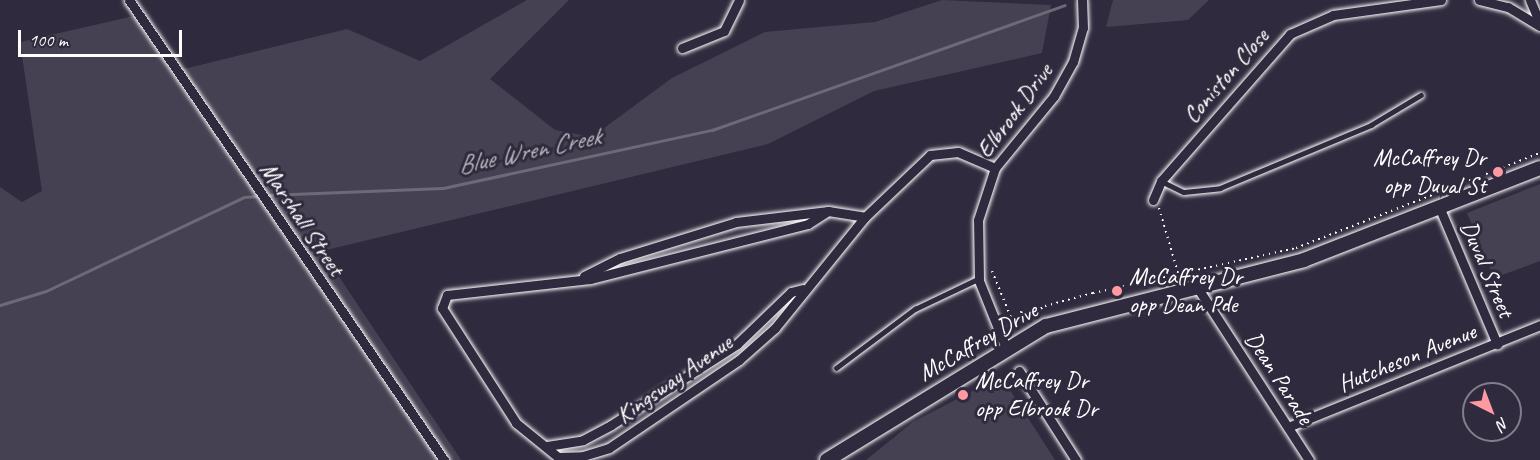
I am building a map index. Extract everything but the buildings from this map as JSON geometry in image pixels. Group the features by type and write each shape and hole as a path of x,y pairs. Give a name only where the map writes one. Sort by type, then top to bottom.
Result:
{"main road":[{"name":"McCaffrey Drive","path":"827,460 1006,348 1080,315 1304,260 1440,209 1540,168"}],"street":[{"name":"Marshall Street","path":"129,0 444,460"},
{"path":"682,48 724,31 740,0"},
{"name":"Elbrook Drive","path":"1006,348 978,279 978,220 995,168 1065,79 1079,45 1082,0"},
{"name":"Coniston Close","path":"1153,200 1161,182 1290,34 1333,15 1441,0"},
{"path":"1479,0 1508,7 1540,25"},
{"path":"1530,0 1540,25"},
{"name":"Kingsway Avenue","path":"828,211 808,224 568,283 447,295 442,309 516,423 558,457 609,448 739,360 775,328 803,289 865,217 936,153 958,152 995,168"},
{"name":"Duval Street","path":"1440,209 1497,344"},
{"name":"Kingsway Avenue","path":"568,283 620,258 736,222 828,211 865,217"},
{"name":"Dean Parade","path":"1197,287 1309,460"},
{"name":"Kingsway Avenue","path":"547,446 583,440 610,424 737,344 791,292 803,289"},
{"name":"Hutcheson Avenue","path":"1288,426 1540,325"},
{"path":"1019,371 1076,460"}],"lane":[{"path":"1161,182 1184,192 1220,188 1371,125 1421,95"},
{"path":"836,368 915,309 978,279"}],"path":[{"path":"1010,327 1045,306 1178,273 1296,248 1540,153"},
{"path":"1153,200 1164,213 1178,273"},
{"path":"992,271 1014,325"}],"shaded area":[{"path":"527,0 569,0 490,79 555,130 592,137 672,78 765,32 875,22 942,0 1051,5 1042,53 874,91 768,144 322,251 461,460 0,460 0,187 22,202 42,191 20,42 134,16 176,71 347,29 420,61"},
{"path":"1113,0 1209,0 1188,20 1106,27"},
{"path":"1540,184 1540,261 1494,278 1467,213"},
{"path":"1001,376 1055,460 866,460 913,422"}],"waterway":[{"name":"Blue Wren Creek","path":"267,195 443,188 712,130 1065,5"},
{"name":"Blue Wren Creek","path":"0,305 46,291 244,197 260,196"}],"place":[{"name":"McCaffrey Dr opp Duval St","path":"1498,172"},
{"name":"McCaffrey Dr opp Dean Pde","path":"1117,291"},
{"name":"McCaffrey Dr opp Elbrook Dr","path":"963,395"}]}
